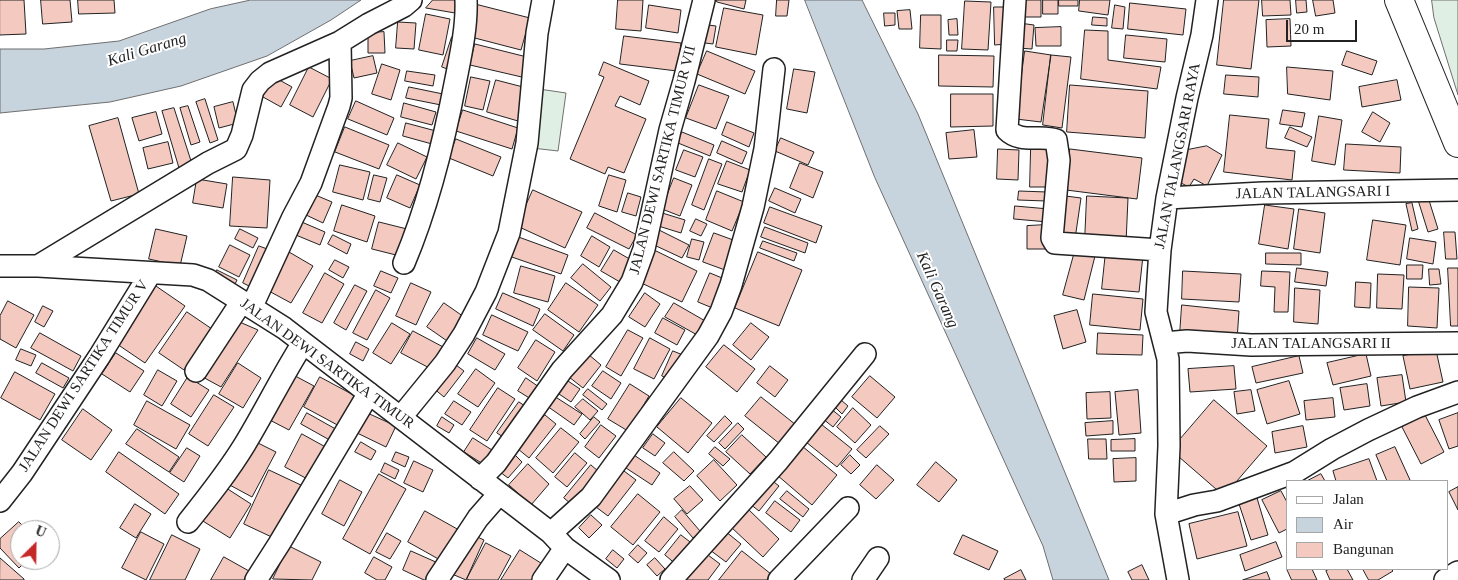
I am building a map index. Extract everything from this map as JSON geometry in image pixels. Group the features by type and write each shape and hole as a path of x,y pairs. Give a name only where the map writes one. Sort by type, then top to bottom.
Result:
{"main road":[{"path":"1399,0 1458,144"}],"street":[{"path":"38,266 208,163 233,151 242,135 253,90 260,80 270,73 340,42 404,6 411,0"},
{"path":"404,262 425,208 447,121 462,48 466,0"},
{"path":"401,417 441,368 464,334 486,292 509,233 527,144 537,33 543,0"},
{"name":"JALAN DEWI SARTIKA TIMUR VII","path":"480,478 496,463 562,370 612,315 632,282 644,249 670,130 704,0"},
{"path":"1015,0 1007,130 1013,136 1032,139 1051,138 1056,140 1059,160 1052,238 1055,243 1160,250"},
{"name":"JALAN TALANGSARI RAYA","path":"1178,580 1166,514 1169,392 1166,351 1156,312 1160,250 1167,198 1202,35 1207,0"},
{"path":"196,370 247,304 311,182 341,98 340,42"},
{"path":"543,580 558,541 708,336 722,312 753,207 765,149 774,69"},
{"name":"JALAN TALANGSARI I","path":"1167,198 1327,191 1422,192 1458,190"},
{"name":"JALAN DEWI SARTIKA TIMUR","path":"0,266 38,266 193,276 208,280 247,304 303,343 480,478 609,580"},
{"name":"JALAN DEWI SARTIKA TIMUR V","path":"0,501 22,474 99,357 150,274"},
{"name":"JALAN TALANGSARI II","path":"1166,351 1187,341 1251,345 1458,343"},
{"path":"188,522 210,495 245,445 287,368 303,343"},
{"path":"672,580 778,461 865,354"},
{"path":"1166,514 1194,505 1217,501 1295,472 1368,430 1417,407 1458,392"},
{"path":"256,580 369,393"},
{"path":"437,580 478,518 499,494"},
{"path":"779,580 848,508"},
{"path":"863,580 878,558"},
{"path":"1445,580 1458,572"}],"green space":[{"path":"1432,0 1458,0 1458,95 1434,18"},
{"path":"539,89 566,93 558,151 532,148"}],"water":[{"name":"Kali Garang","path":"251,0 361,0 331,20 267,56 181,86 110,102 0,113 0,49 44,49 119,41 210,9"},
{"name":"Kali Garang","path":"805,0 862,0 918,114 1109,580 1053,580 1043,546 875,178"}],"building":[{"path":"0,0 24,0 26,34 0,35"},
{"path":"41,0 70,0 72,22 43,24"},
{"path":"78,0 114,0 115,13 79,14"},
{"path":"433,0 456,0 455,13 426,8"},
{"path":"618,0 643,0 641,31 616,29"},
{"path":"717,0 746,0 744,9 717,2"},
{"path":"777,0 789,0 787,16 776,16"},
{"path":"1023,0 1041,0 1041,17 1023,17"},
{"path":"1043,0 1058,0 1058,14 1043,14"},
{"path":"1059,0 1078,0 1078,6 1059,6"},
{"path":"1080,0 1110,0 1108,15 1079,11"},
{"path":"1224,0 1259,0 1251,69 1217,65"},
{"path":"1262,0 1290,0 1291,15 1263,16"},
{"path":"1296,0 1306,0 1307,12 1297,13"},
{"path":"1313,0 1333,0 1335,13 1316,16"},
{"path":"965,1 991,2 988,50 962,49"},
{"path":"1130,3 1186,9 1183,35 1128,29"},
{"path":"475,4 530,18 521,50 467,36"},
{"path":"649,5 681,10 678,33 646,28"},
{"path":"1115,5 1125,7 1123,29 1112,28"},
{"path":"994,7 1005,7 1006,44 995,45"},
{"path":"724,8 763,15 756,55 716,47"},
{"path":"910,10 912,29 899,29 897,11"},
{"path":"884,13 895,13 895,25 885,26"},
{"path":"426,14 450,19 443,55 419,50"},
{"path":"921,15 941,15 941,49 920,48"},
{"path":"1093,17 1107,18 1107,26 1092,25"},
{"path":"957,19 958,35 949,35 948,20"},
{"path":"1290,19 1291,46 1267,47 1266,20"},
{"path":"398,22 416,23 414,49 396,48"},
{"path":"1019,23 1034,25 1032,49 1017,48"},
{"path":"708,25 716,26 713,44 705,43"},
{"path":"1061,27 1061,46 1036,46 1035,28"},
{"path":"1085,30 1108,31 1108,60 1161,67 1157,89 1081,79"},
{"path":"384,32 385,53 368,53 368,33"},
{"path":"1126,35 1167,39 1165,62 1124,58"},
{"path":"624,36 681,43 677,71 620,64"},
{"path":"452,37 460,39 450,70 442,67"},
{"path":"947,40 958,40 957,51 947,51"},
{"path":"475,44 531,58 526,78 470,65"},
{"path":"707,51 755,71 745,94 697,74"},
{"path":"1025,51 1051,55 1041,122 1016,119"},
{"path":"1347,51 1377,61 1372,75 1342,65"},
{"path":"939,55 994,56 993,87 939,86"},
{"path":"1051,55 1071,57 1062,128 1043,125"},
{"path":"373,56 377,73 354,78 350,61"},
{"path":"604,62 649,81 640,105 620,96 615,106 646,119 624,173 608,167 605,174 570,159 604,77 599,75"},
{"path":"382,64 400,70 391,100 372,94"},
{"path":"309,67 332,79 313,117 290,105"},
{"path":"1287,67 1333,71 1330,100 1288,94"},
{"path":"794,69 815,72 807,113 787,109"},
{"path":"407,71 435,75 433,86 405,81"},
{"path":"1226,75 1259,77 1258,97 1224,94"},
{"path":"274,77 292,87 281,107 263,97"},
{"path":"471,77 490,81 483,110 465,106"},
{"path":"496,80 527,88 518,121 487,112"},
{"path":"1397,80 1401,100 1362,107 1359,87"},
{"path":"699,85 729,96 716,129 686,118"},
{"path":"1070,85 1148,91 1145,138 1067,132"},
{"path":"409,87 448,95 446,106 406,98"},
{"path":"951,94 993,94 993,126 951,127"},
{"path":"205,99 218,140 210,143 196,102"},
{"path":"356,101 394,118 387,135 348,119"},
{"path":"233,102 238,123 219,128 214,107"},
{"path":"404,103 436,112 432,125 401,117"},
{"path":"188,106 200,142 191,145 180,108"},
{"path":"174,108 192,164 179,168 162,111"},
{"path":"463,110 518,128 512,149 456,131"},
{"path":"1283,110 1305,113 1302,127 1280,124"},
{"path":"156,112 162,134 139,141 132,118"},
{"path":"1373,112 1390,123 1380,142 1362,132"},
{"path":"1230,115 1269,119 1266,148 1295,151 1292,180 1224,172"},
{"path":"1319,116 1342,120 1335,165 1312,161"},
{"path":"118,118 139,194 111,201 89,126"},
{"path":"727,122 754,133 749,147 722,135"},
{"path":"406,123 436,131 432,144 403,136"},
{"path":"345,127 389,145 379,169 335,152"},
{"path":"1290,127 1312,137 1307,147 1285,138"},
{"path":"974,130 977,157 949,159 946,133"},
{"path":"682,132 714,145 710,156 678,143"},
{"path":"781,138 814,152 808,165 775,151"},
{"path":"456,139 501,157 493,176 449,158"},
{"path":"722,141 747,152 742,164 717,153"},
{"path":"168,142 173,163 148,169 143,148"},
{"path":"398,143 427,157 416,179 387,165"},
{"path":"1346,144 1401,147 1400,173 1344,170"},
{"path":"1207,146 1222,155 1207,186 1194,179 1189,187 1173,179 1187,150"},
{"path":"998,149 1019,150 1018,180 997,179"},
{"path":"1031,149 1049,149 1048,187 1030,187"},
{"path":"1070,149 1142,158 1137,199 1066,190"},
{"path":"684,150 703,157 695,177 676,170"},
{"path":"709,159 722,164 704,210 692,205"},
{"path":"727,161 750,170 742,192 718,184"},
{"path":"800,163 823,172 813,198 790,188"},
{"path":"340,165 370,172 363,200 333,192"},
{"path":"374,175 387,178 380,202 368,199"},
{"path":"397,175 420,185 410,208 387,198"},
{"path":"609,175 626,180 617,212 599,206"},
{"path":"233,177 270,180 267,228 230,226"},
{"path":"674,178 692,185 680,216 662,209"},
{"path":"197,179 227,184 223,208 193,203"},
{"path":"775,188 801,199 795,213 769,201"},
{"path":"533,190 582,212 565,248 517,226"},
{"path":"717,191 744,202 732,231 706,220"},
{"path":"1019,191 1047,192 1046,201 1018,200"},
{"path":"628,193 641,197 636,216 622,212"},
{"path":"313,194 332,202 323,223 304,214"},
{"path":"1058,195 1081,198 1075,239 1053,236"},
{"path":"1087,196 1128,198 1126,243 1085,241"},
{"path":"1428,197 1438,229 1428,232 1418,200"},
{"path":"1412,203 1418,229 1412,231 1406,204"},
{"path":"342,205 375,216 367,242 334,231"},
{"path":"1265,205 1294,209 1288,249 1259,244"},
{"path":"1015,206 1049,209 1048,222 1014,219"},
{"path":"770,207 822,226 816,243 764,223"},
{"path":"1299,209 1325,213 1320,253 1294,249"},
{"path":"659,212 685,220 681,233 655,225"},
{"path":"595,213 637,235 629,249 587,228"},
{"path":"696,219 707,224 701,236 690,231"},
{"path":"297,220 325,232 320,245 291,233"},
{"path":"1373,220 1406,225 1400,265 1367,260"},
{"path":"379,222 407,229 400,256 372,249"},
{"path":"1046,225 1047,249 1027,249 1027,226"},
{"path":"765,227 808,243 805,253 761,237"},
{"path":"156,229 187,236 180,266 149,259"},
{"path":"240,229 258,238 253,248 235,239"},
{"path":"659,230 689,245 682,258 652,244"},
{"path":"1444,232 1455,232 1457,259 1446,259"},
{"path":"714,233 736,241 725,270 703,262"},
{"path":"333,235 351,244 347,254 328,244"},
{"path":"513,235 568,255 561,274 506,255"},
{"path":"592,236 610,247 599,267 581,256"},
{"path":"1410,238 1436,242 1433,264 1407,259"},
{"path":"692,239 704,242 699,260 687,257"},
{"path":"763,241 797,253 794,261 760,248"},
{"path":"230,245 250,255 239,277 219,267"},
{"path":"259,246 270,250 253,288 243,283"},
{"path":"652,249 697,271 682,302 637,281"},
{"path":"614,250 633,261 620,282 601,271"},
{"path":"1075,251 1095,256 1084,300 1063,295"},
{"path":"1106,251 1143,256 1139,292 1102,289"},
{"path":"289,252 313,266 291,303 267,290"},
{"path":"758,252 802,270 779,326 735,308"},
{"path":"1266,253 1301,253 1301,265 1266,264"},
{"path":"335,260 349,267 343,278 329,270"},
{"path":"583,264 611,287 600,301 571,278"},
{"path":"1407,265 1423,265 1422,279 1407,279"},
{"path":"521,266 555,276 548,302 514,293"},
{"path":"1297,268 1328,272 1326,286 1295,282"},
{"path":"1448,268 1458,268 1458,326 1451,326"},
{"path":"1429,269 1439,269 1441,284 1430,285"},
{"path":"217,270 237,280 233,288 213,278"},
{"path":"381,271 398,278 391,293 374,286"},
{"path":"1183,271 1241,274 1239,302 1182,299"},
{"path":"1262,271 1290,272 1288,312 1274,312 1275,287 1261,286"},
{"path":"325,273 344,284 322,323 303,313"},
{"path":"710,273 727,280 715,309 698,302"},
{"path":"1378,274 1404,275 1402,309 1377,308"},
{"path":"1356,282 1371,283 1370,308 1355,307"},
{"path":"411,283 431,292 416,325 396,316"},
{"path":"566,283 598,305 579,332 548,310"},
{"path":"153,284 185,306 145,363 114,342"},
{"path":"355,285 367,291 346,330 334,323"},
{"path":"1409,287 1439,288 1437,328 1408,326"},
{"path":"1295,288 1320,290 1318,324 1294,322"},
{"path":"376,290 390,298 367,340 353,333"},
{"path":"503,293 540,309 533,326 496,309"},
{"path":"645,293 660,304 645,327 629,317"},
{"path":"1093,294 1143,299 1140,330 1090,325"},
{"path":"8,301 34,315 16,348 0,339 0,316"},
{"path":"444,303 467,319 450,343 427,327"},
{"path":"674,303 707,322 699,336 665,317"},
{"path":"1182,305 1239,311 1237,340 1180,334"},
{"path":"43,306 53,311 44,327 35,322"},
{"path":"1077,310 1086,342 1063,349 1054,316"},
{"path":"187,312 212,329 184,370 159,353"},
{"path":"545,314 574,335 563,351 533,330"},
{"path":"492,315 528,332 518,351 483,335"},
{"path":"663,318 685,330 677,345 655,333"},
{"path":"235,320 258,330 221,387 199,375"},
{"path":"392,323 410,334 391,364 373,353"},
{"path":"751,323 769,337 751,360 733,345"},
{"path":"628,330 643,338 621,376 606,367"},
{"path":"413,331 447,349 435,371 401,353"},
{"path":"40,333 81,356 73,371 31,348"},
{"path":"1098,333 1143,335 1142,355 1097,354"},
{"path":"477,338 505,354 495,370 468,354"},
{"path":"650,338 670,349 654,379 634,369"},
{"path":"536,340 555,352 537,381 518,368"},
{"path":"356,342 369,349 363,361 350,354"},
{"path":"724,345 755,369 737,392 706,367"},
{"path":"21,349 36,355 31,366 16,360"},
{"path":"1436,350 1443,382 1410,389 1403,356"},
{"path":"673,351 683,355 671,380 662,376"},
{"path":"116,353 144,371 130,392 102,374"},
{"path":"588,354 601,365 583,388 569,377"},
{"path":"1366,354 1371,376 1333,385 1327,363"},
{"path":"1299,356 1303,373 1256,383 1252,367"},
{"path":"452,362 464,371 444,397 432,387"},
{"path":"42,363 69,378 63,388 36,373"},
{"path":"238,363 261,378 243,408 219,394"},
{"path":"770,366 788,380 775,397 757,383"},
{"path":"1234,366 1236,389 1190,392 1188,369"},
{"path":"476,369 495,383 478,407 458,394"},
{"path":"158,370 177,381 162,406 144,395"},
{"path":"286,371 314,386 289,430 262,416"},
{"path":"603,371 621,383 611,399 592,386"},
{"path":"15,372 55,394 40,420 1,398"},
{"path":"1402,375 1406,402 1381,406 1377,378"},
{"path":"870,376 895,397 877,418 852,397"},
{"path":"188,377 209,390 191,417 171,404"},
{"path":"320,377 359,398 343,428 304,407"},
{"path":"526,378 539,387 531,399 518,391"},
{"path":"568,381 580,389 571,402 559,394"},
{"path":"1289,381 1300,414 1267,424 1257,390"},
{"path":"630,384 649,396 628,431 608,419"},
{"path":"1367,384 1370,406 1344,410 1340,388"},
{"path":"498,388 515,399 487,441 470,430"},
{"path":"588,389 607,404 602,410 583,395"},
{"path":"1138,390 1141,433 1119,435 1115,392"},
{"path":"1251,390 1255,411 1237,414 1234,392"},
{"path":"1110,392 1111,418 1087,419 1086,393"},
{"path":"214,395 234,407 208,446 189,434"},
{"path":"554,396 582,414 574,425 547,406"},
{"path":"761,397 796,425 780,444 745,416"},
{"path":"681,398 712,423 688,453 657,427"},
{"path":"1333,398 1335,417 1306,420 1304,401"},
{"path":"583,399 598,411 590,420 575,407"},
{"path":"841,400 848,406 842,414 835,407"},
{"path":"1214,400 1267,446 1224,496 1171,450"},
{"path":"147,401 190,425 176,449 134,425"},
{"path":"454,401 471,412 462,425 445,414"},
{"path":"519,402 528,408 506,439 497,433"},
{"path":"830,408 841,417 833,427 822,418"},
{"path":"853,408 871,425 855,443 837,427"},
{"path":"83,409 112,430 91,460 62,440"},
{"path":"363,411 396,426 386,447 353,431"},
{"path":"307,413 341,432 335,443 301,424"},
{"path":"1458,413 1458,446 1449,449 1439,420"},
{"path":"545,415 556,424 529,458 518,449"},
{"path":"1425,415 1444,452 1421,464 1402,427"},
{"path":"725,416 732,423 714,442 707,436"},
{"path":"442,417 454,425 449,433 437,426"},
{"path":"594,417 600,422 585,439 580,434"},
{"path":"1113,421 1113,434 1086,436 1085,423"},
{"path":"738,423 744,429 725,449 719,443"},
{"path":"821,424 852,449 837,467 806,442"},
{"path":"601,425 616,436 599,458 585,447"},
{"path":"880,426 889,434 866,458 857,450"},
{"path":"1303,426 1307,447 1275,453 1272,432"},
{"path":"561,428 579,442 553,473 536,458"},
{"path":"137,429 179,457 169,472 126,444"},
{"path":"302,434 331,450 313,482 285,467"},
{"path":"653,434 665,443 655,456 643,448"},
{"path":"742,435 766,457 750,474 726,452"},
{"path":"473,438 492,450 483,464 464,452"},
{"path":"250,439 276,452 252,497 226,483"},
{"path":"1088,439 1106,439 1107,459 1089,459"},
{"path":"1135,439 1135,451 1111,451 1111,440"},
{"path":"361,442 376,451 371,460 355,452"},
{"path":"802,446 837,475 812,505 777,475"},
{"path":"715,447 730,459 723,466 709,454"},
{"path":"1395,447 1410,480 1387,480 1376,455"},
{"path":"187,448 200,456 184,482 170,473"},
{"path":"119,452 179,494 165,514 106,472"},
{"path":"396,452 409,457 405,467 392,461"},
{"path":"674,452 694,471 684,481 663,463"},
{"path":"575,453 587,463 567,487 555,477"},
{"path":"515,455 522,462 508,478 500,472"},
{"path":"634,455 660,473 652,485 626,468"},
{"path":"850,455 860,465 851,474 841,465"},
{"path":"1136,458 1136,481 1114,482 1113,459"},
{"path":"1369,459 1377,480 1336,480 1333,471"},
{"path":"714,460 737,485 720,501 697,476"},
{"path":"414,461 433,470 423,492 404,483"},
{"path":"936,462 957,480 939,502 917,485"},
{"path":"385,463 399,470 395,479 381,472"},
{"path":"528,464 549,484 531,505 509,485"},
{"path":"591,465 598,471 571,504 564,498"},
{"path":"877,465 894,480 876,499 860,485"},
{"path":"620,468 636,480 608,516 592,504"},
{"path":"269,470 303,486 278,540 244,524"},
{"path":"379,474 406,489 370,554 343,539"},
{"path":"1321,474 1324,480 1309,480"},
{"path":"770,479 779,486 759,511 750,504"},
{"path":"340,480 362,492 344,526 322,514"},
{"path":"220,484 251,504 230,538 198,518"},
{"path":"690,486 703,500 687,514 674,499"},
{"path":"1458,487 1458,510 1449,492"},
{"path":"787,491 809,509 803,517 780,499"},
{"path":"1281,491 1286,500 1286,530 1279,533 1262,500"},
{"path":"638,494 660,512 633,545 611,527"},
{"path":"1257,498 1268,535 1251,540 1239,504"},
{"path":"775,501 800,520 791,532 766,513"},
{"path":"135,504 151,514 136,538 120,528"},
{"path":"748,509 779,539 763,557 731,527"},
{"path":"682,510 700,531 693,538 675,517"},
{"path":"425,511 459,530 442,561 408,542"},
{"path":"1238,512 1247,546 1197,559 1189,524"},
{"path":"591,515 602,525 589,538 579,528"},
{"path":"664,517 678,529 659,552 645,541"},
{"path":"10,530 10,559 0,548 0,539"},
{"path":"725,531 741,544 726,562 710,550"},
{"path":"141,532 164,544 146,580 122,568"},
{"path":"387,533 401,541 390,559 376,552"},
{"path":"471,534 484,540 466,580 452,574"},
{"path":"172,535 200,549 185,580 150,580"},
{"path":"681,535 694,545 678,566 665,555"},
{"path":"963,535 998,551 989,570 954,554"},
{"path":"1276,542 1282,557 1245,571 1240,555"},
{"path":"486,543 511,556 498,580 469,580 467,579"},
{"path":"638,545 647,553 638,563 629,555"},
{"path":"289,546 321,562 312,580 273,579"},
{"path":"520,550 544,565 534,580 501,580"},
{"path":"613,550 624,559 617,568 606,559"},
{"path":"411,551 438,563 431,580 424,580 403,570"},
{"path":"742,551 771,574 767,580 719,580"},
{"path":"704,552 720,564 708,580 682,580"},
{"path":"224,557 249,571 244,580 211,580"},
{"path":"374,557 392,567 385,580 377,580 365,573"},
{"path":"0,558 10,567 10,570 14,570 24,579 24,580 0,580"},
{"path":"655,558 665,569 657,576 647,565"},
{"path":"1142,565 1149,580 1132,580 1128,572"},
{"path":"1021,570 1026,580 1004,579"},
{"path":"1287,570 1312,570 1317,580 1292,580"},
{"path":"1348,570 1353,580 1330,580 1326,571"},
{"path":"1364,570 1393,571 1378,580 1369,580"},
{"path":"1267,572 1270,580 1243,580"}]}
